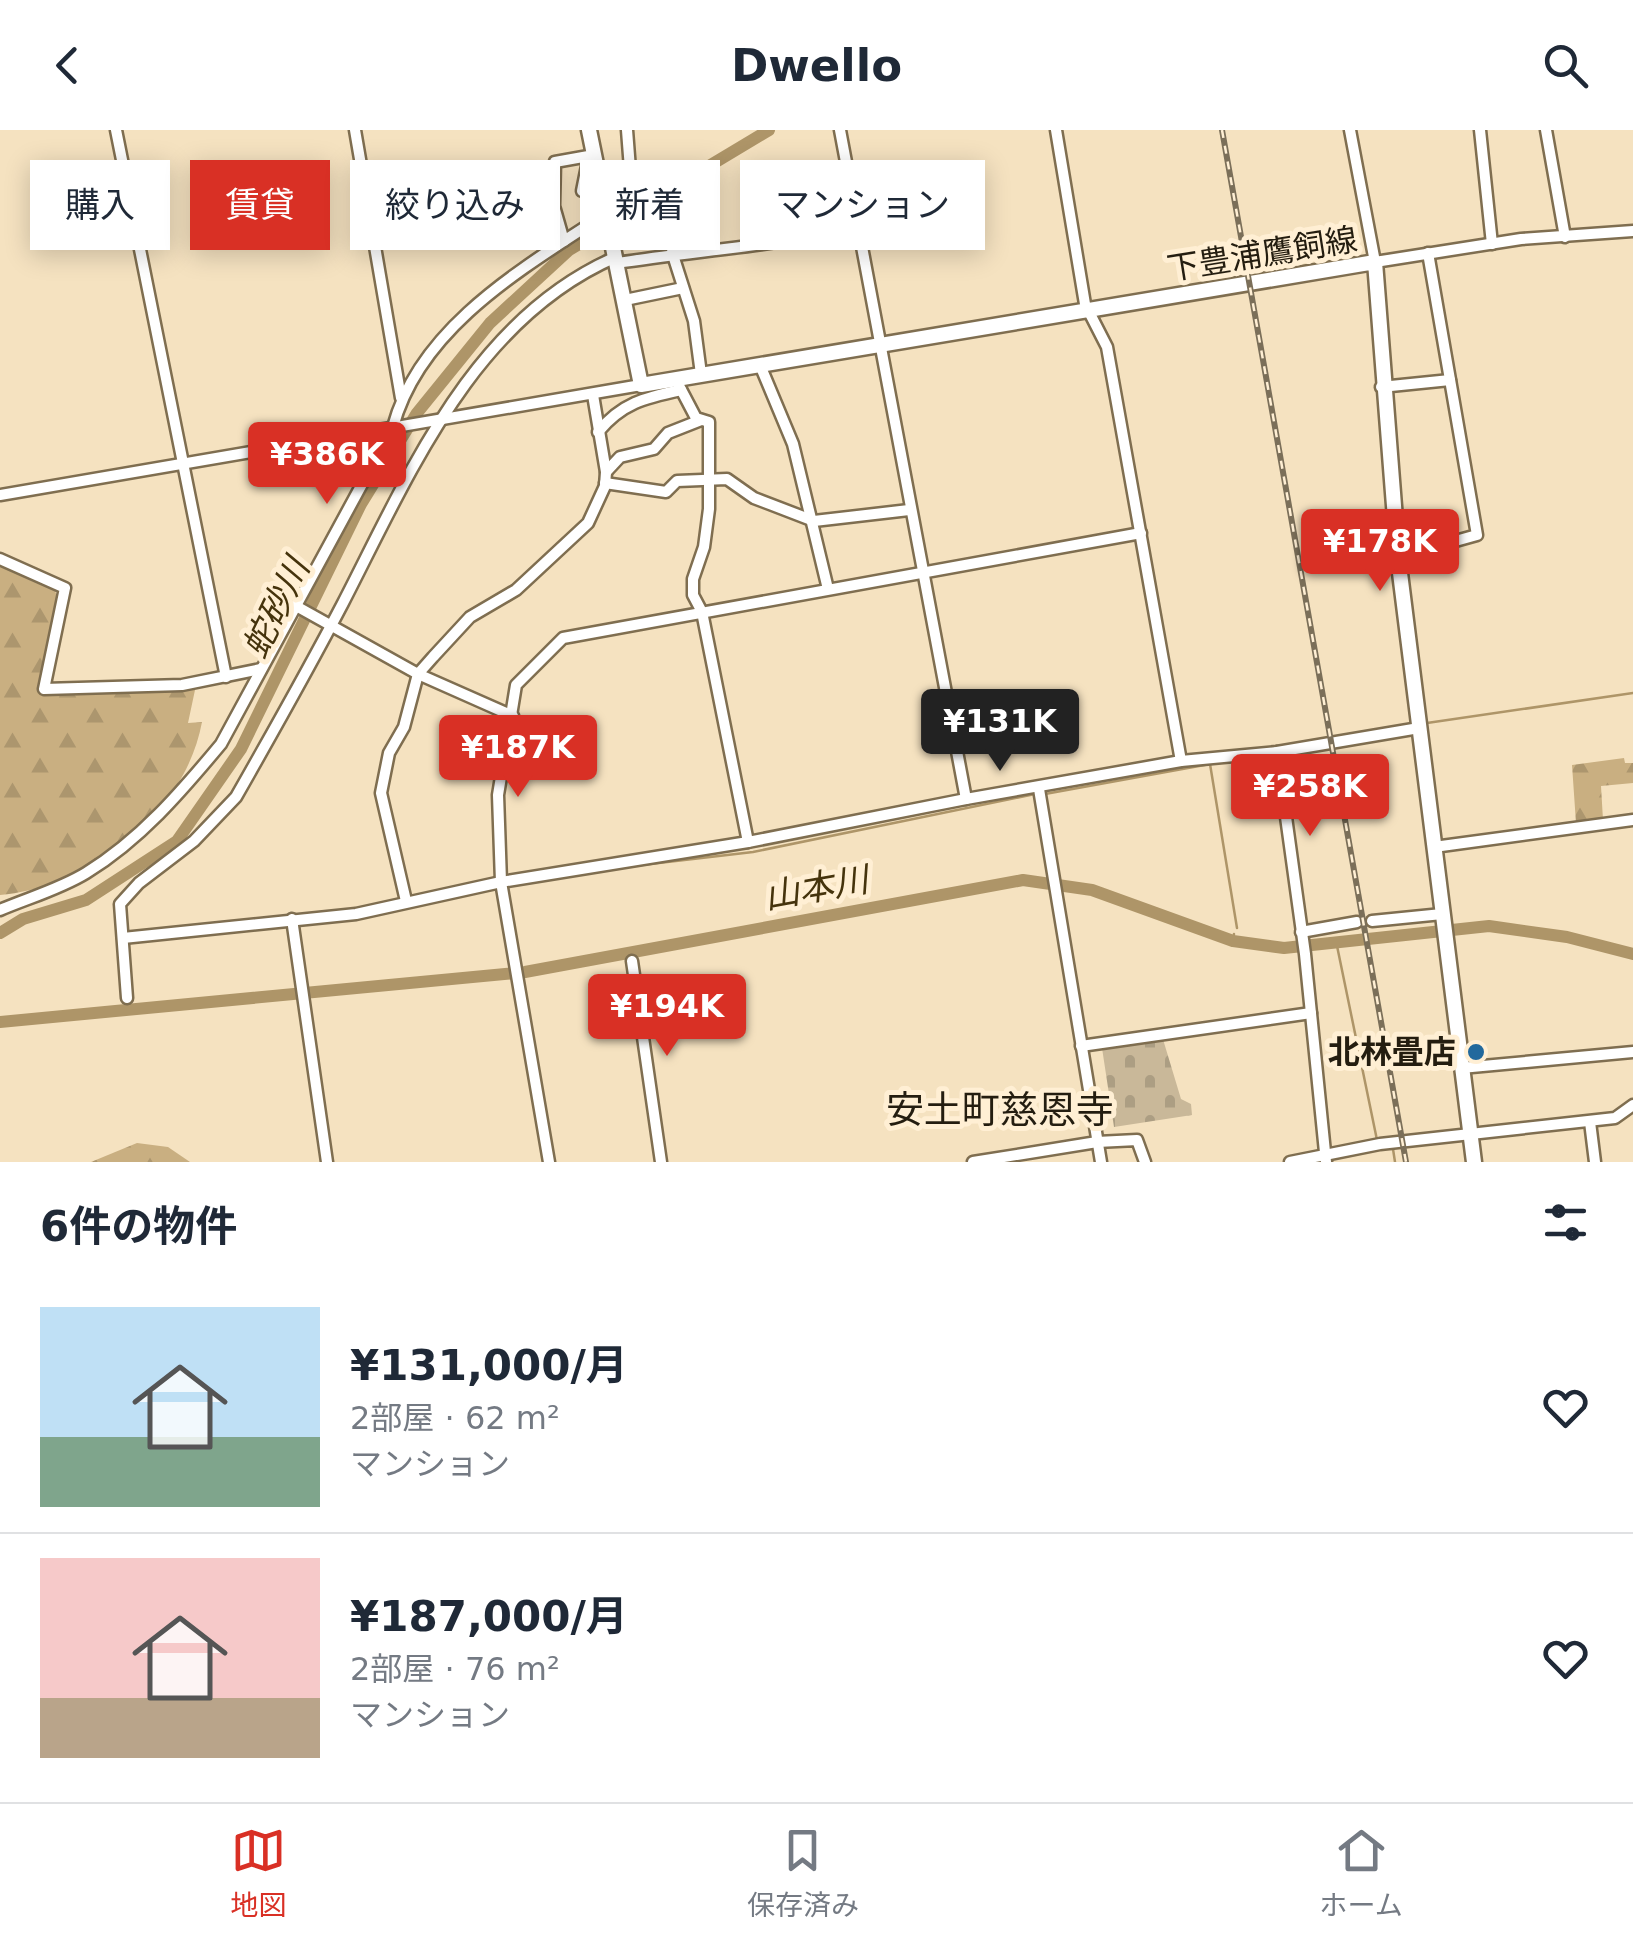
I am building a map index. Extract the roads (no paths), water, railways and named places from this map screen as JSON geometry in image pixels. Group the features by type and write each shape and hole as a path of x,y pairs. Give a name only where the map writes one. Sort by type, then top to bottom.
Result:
{"main road":[{"path":"592,131 595,158"},
{"path":"614,250 641,385"},
{"name":"下豊浦鷹飼線","path":"641,385 678,384 701,374 1375,262 1398,557 1474,1162"}],"street":[{"path":"116,130 226,676"},
{"path":"355,130 401,398"},
{"path":"627,130 629,160"},
{"path":"840,130 845,160"},
{"path":"1056,130 1087,309 1107,347 1182,762"},
{"path":"1350,130 1375,262 1492,244 1633,231"},
{"path":"1480,130 1492,244"},
{"path":"1546,130 1565,238"},
{"path":"564,241 554,206 555,162 595,158"},
{"path":"0,910 85,874 154,819 221,744 393,427 401,398 469,311 580,231"},
{"path":"126,998 120,904 139,883 194,841 236,796 441,416 519,319 590,268 616,260 740,246"},
{"path":"861,250 966,799"},
{"path":"672,252 697,335 701,374"},
{"path":"1398,557 1477,536 1428,253"},
{"path":"624,300 684,288"},
{"path":"760,364 793,444 828,589"},
{"path":"1382,387 1450,380"},
{"path":"598,432 615,412 633,400 678,384 700,420"},
{"path":"0,495 441,416 593,396 641,385"},
{"path":"633,400 641,385"},
{"path":"593,396 606,478"},
{"path":"406,901 381,793 383,769 404,727 418,674 470,617 516,590 576,539 620,458 654,450 668,433 700,420 709,422 710,480 704,547 692,578 693,595 702,612 748,842"},
{"path":"606,478 666,492 677,480 727,479 754,498 814,521 909,510"},
{"path":"549,1162 501,882 498,795 516,685 563,638 1141,533"},
{"path":"0,559 65,588 44,690 182,684 261,669"},
{"path":"296,606 418,674 513,716"},
{"path":"123,938 356,914 501,882 748,842 966,799 1038,790 1182,762 1278,752 1419,728"},
{"path":"1278,752 1305,954 1325,1157"},
{"path":"1038,790 1100,1162"},
{"path":"1434,847 1633,820"},
{"path":"1372,921 1442,918"},
{"path":"292,919 326,1162"},
{"path":"1302,934 1357,922"},
{"path":"632,961 661,1162"},
{"path":"1081,1046 1311,1013"},
{"path":"1461,1068 1633,1052"},
{"path":"1290,1162 1378,1144 1590,1122 1614,1118 1633,1106"},
{"path":"1590,1122 1596,1162"},
{"path":"973,1162 1097,1142 1137,1140 1145,1162"}],"waterway":[{"name":"蛇砂川","path":"0,933 23,919 86,900 177,841 241,749 361,504 417,413 490,323 569,250 769,130"},
{"path":"1427,723 1633,693"},
{"path":"1045,794 1210,764 1237,928"},
{"path":"633,866 753,852 1035,794"},
{"name":"山本川","path":"0,1022 525,972 1023,880 1092,890 1233,941 1284,948 1489,926 1567,937 1633,954"},
{"name":"山本川","path":"1233,941 1234,934"},
{"path":"1336,941 1377,1140"},
{"path":"1379,1148 1393,1149 1395,1162"}],"railway":[{"path":"1222,130 1406,1162"}],"place":[{"name":"北林畳店","path":"1476,1052"}],"district":[{"name":"安土町慈恩寺","path":"1000,1110"}]}
